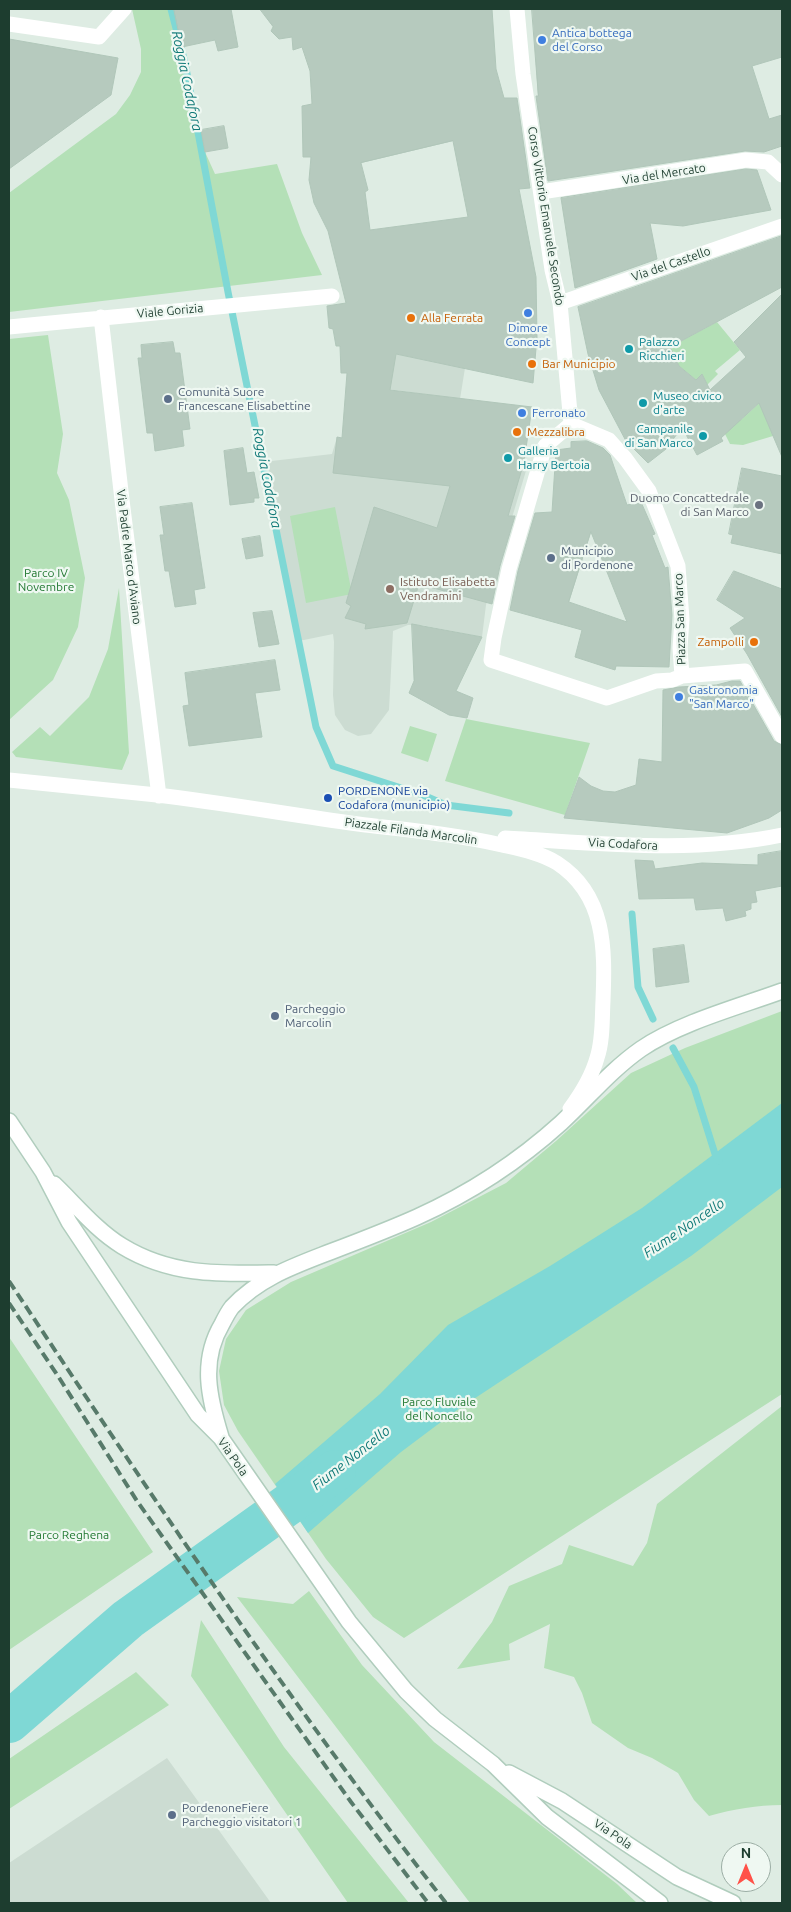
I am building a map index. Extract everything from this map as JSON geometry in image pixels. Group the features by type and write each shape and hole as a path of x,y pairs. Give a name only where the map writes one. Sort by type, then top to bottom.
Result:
{"street":[{"path":"9,24 99,37 124,9"},
{"name":"Corso Vittorio Emanuele Secondo","path":"517,9 523,74 542,192 552,270 560,301 571,424"},
{"name":"Via del Mercato","path":"542,192 746,160 768,162 782,175"},
{"name":"Via del Castello","path":"560,301 782,226"},
{"name":"Viale Gorizia","path":"9,327 332,296"},
{"name":"Via Padre Marco d'Aviano","path":"101,317 159,796"},
{"path":"571,424 545,446 509,569 491,660 607,698 656,681 672,680 682,676"},
{"name":"Piazza San Marco","path":"571,424 609,440 625,458 649,492 678,566 682,619 680,648 682,676 745,670 782,736"},
{"name":"Piazzale Filanda Marcolin","path":"9,780 159,796 462,836 516,848 556,862 580,882 594,908 602,933 605,957 600,1043 597,1058 579,1096 561,1123"},
{"name":"Via Codafora","path":"462,836 656,846 750,842 782,835"},
{"path":"221,1438 210,1401 208,1375 215,1334 230,1308 255,1286 278,1273 379,1234 457,1197 532,1147 561,1123 608,1075 646,1047 667,1035 782,991"},
{"name":"Via Pola","path":"9,1121 43,1172 69,1222 198,1415 221,1438 349,1622 406,1691 428,1712 492,1764 547,1817 660,1903"},
{"path":"43,1172 93,1224 121,1245 166,1266 193,1272 221,1274 278,1273"},
{"name":"Via Pola","path":"492,1764 562,1801 677,1877 733,1903"}],"shaded area":[{"path":"396,354 465,368 460,399 387,389"},
{"name":"Istituto Elisabetta Vendramini","path":"337,437 462,450 528,464 486,605 482,637 421,625 408,625 393,631 389,710 371,734 358,736 345,730 335,715 333,695 333,634 299,641 263,462 332,454"},
{"name":"PordenoneFiere Parcheggio visitatori 1","path":"167,1758 271,1903 9,1903 9,1863"}],"green space":[{"path":"132,9 174,9 205,152 215,174 277,164 302,233 322,275 9,312 9,193 116,114 130,95 141,72 141,49"},
{"path":"717,322 740,350 715,371 718,374 707,385 702,375 696,380 679,366 670,347"},
{"name":"Parco IV Novembre","path":"48,335 63,434 57,473 69,500 85,578 78,627 53,680 9,720 9,339"},
{"path":"768,395 773,436 743,445 730,444 720,424 742,419"},
{"path":"335,507 352,594 306,603 290,516"},
{"path":"119,588 129,753 122,770 16,757 12,752 40,727 50,736 89,697 108,649"},
{"path":"466,719 590,743 565,815 445,781"},
{"path":"410,726 437,734 428,762 401,753"},
{"name":"Parco Fluviale del Noncello","path":"782,1011 782,1394 404,1638 373,1617 326,1559 238,1431 224,1405 219,1371 226,1339 246,1310 291,1282 431,1222 506,1183 556,1141 631,1073 685,1048"},
{"name":"Parco Reghena","path":"9,1337 153,1552 9,1650"},
{"path":"782,1406 782,1805 746,1808 709,1816 694,1800 678,1773 652,1758 628,1748 592,1723 582,1693 574,1677 544,1668 550,1624 509,1644 510,1660 457,1669 492,1622 509,1586 562,1564 569,1545 633,1566 647,1543 657,1504"},
{"path":"309,1591 362,1665 434,1742 617,1884 637,1903 470,1903 237,1597 293,1604"},
{"path":"201,1620 284,1747 409,1903 348,1903 191,1676"},
{"path":"136,1672 169,1705 9,1809 9,1759"}],"water":[{"path":"782,1103 782,1187 691,1256 457,1410 401,1452 308,1533 275,1484 380,1394 448,1325 550,1266 642,1208"}],"building":[{"path":"174,9 231,9 238,47 218,51 215,40 182,47"},
{"path":"260,9 492,9 496,69 504,98 517,98 530,188 519,189 536,277 537,337 533,383 396,354 390,390 532,407 524,462 508,516 515,516 500,566 492,604 419,584 407,623 365,629 366,624 345,618 351,606 346,603 374,507 437,528 450,486 333,473 337,437 342,438 347,373 341,373 340,346 336,346 333,329 329,328 327,306 346,303 328,231 314,203 309,180 311,157 303,157 302,106 312,104 310,71 302,47 293,50 292,37 279,39 271,31 273,27","holes":["453,141 468,217 370,230 365,192 368,190 361,163"]},
{"path":"532,9 782,9 782,57 752,66 769,119 782,115 782,146 764,152 745,151 548,181 536,96 538,96"},
{"path":"9,39 118,58 111,95 9,169"},
{"path":"224,126 228,148 205,152 201,130"},
{"path":"746,169 757,170 771,210 683,226 650,223 657,259 575,288 561,198"},
{"name":"Palazzo Ricchieri","path":"782,236 782,287 670,347 679,366 696,380 702,374 710,390 746,357 734,342 782,294 782,457 759,403 721,438 723,441 697,455 682,427 666,449 648,463 626,441 599,390 588,354 578,307"},
{"name":"Comunità Suore Francescane Elisabettine","path":"173,342 175,353 180,353 190,429 182,430 184,446 155,451 153,433 147,433 138,358 142,358 141,345"},
{"name":"Municipio di Pordenone","path":"587,441 603,448 610,455 627,505 641,502 655,534 652,535 665,568 668,567 672,615 669,667 616,666 615,670 575,657 582,630 510,610 518,571 535,513 552,512 556,450 571,448 571,442","holes":["591,532 627,622 569,602"]},
{"path":"243,448 247,473 254,472 259,498 254,498 254,502 230,505 224,451"},
{"name":"Duomo Concattedrale di San Marco","path":"742,468 782,476 782,554 731,543 733,535 729,534"},
{"path":"192,503 205,588 194,590 196,604 175,607 169,571 165,571 160,535 164,535 160,507"},
{"path":"260,536 263,556 246,559 242,539"},
{"path":"734,571 782,589 782,717 747,654 730,628 745,618 717,600"},
{"path":"272,611 279,644 259,647 253,613"},
{"path":"412,624 482,637 456,691 473,698 467,718 449,715 409,693 414,681"},
{"path":"275,660 280,690 255,693 262,737 189,746 183,706 189,705 185,673"},
{"path":"740,681 774,741 782,745 782,810 769,818 727,833 564,818 579,777 591,786 603,791 615,792 636,785 639,759 662,762 663,690 716,685"},
{"path":"782,851 782,886 755,891 757,902 751,903 751,909 745,911 746,916 726,921 723,908 696,910 694,898 639,899 635,860 653,861 655,869 702,863 758,865 758,855"},
{"path":"684,945 689,982 656,987 653,949"}],"waterway":[{"name":"Roggia Codafora","path":"171,9 185,63 228,292 316,727 333,766 423,795 446,805 509,813"},
{"name":"Roggia Codafora","path":"632,914 638,987 653,1019"},
{"name":"Roggia Codafora","path":"673,1048 694,1087 715,1154 719,1161"},
{"name":"Fiume Noncello","path":"9,1722 128,1619 335,1471"}],"railway":[{"path":"9,1281 114,1439 276,1674 388,1828 446,1903"},
{"path":"9,1303 58,1376 137,1501 351,1802 428,1903"}],"place":[{"name":"Antica bottega del Corso","path":"542,40"},
{"name":"Dimore Concept","path":"528,313"},
{"name":"Alla Ferrata","path":"411,318"},
{"name":"Palazzo Ricchieri","path":"629,349"},
{"name":"Bar Municipio","path":"532,364"},
{"name":"Comunità Suore Francescane Elisabettine","path":"168,399"},
{"name":"Museo civico d'arte","path":"643,403"},
{"name":"Ferronato","path":"522,413"},
{"name":"Mezzalibra","path":"517,432"},
{"name":"Campanile di San Marco","path":"703,436"},
{"name":"Galleria Harry Bertoia","path":"508,458"},
{"name":"Duomo Concattedrale di San Marco","path":"759,505"},
{"name":"Municipio di Pordenone","path":"551,558"},
{"name":"Istituto Elisabetta Vendramini","path":"390,589"},
{"name":"Zampolli","path":"754,642"},
{"name":"Gastronomia \"San Marco\"","path":"679,697"},
{"name":"PORDENONE via Codafora (municipio)","path":"328,798"},
{"name":"Parcheggio Marcolin","path":"275,1016"},
{"name":"PordenoneFiere Parcheggio visitatori 1","path":"172,1815"}]}
